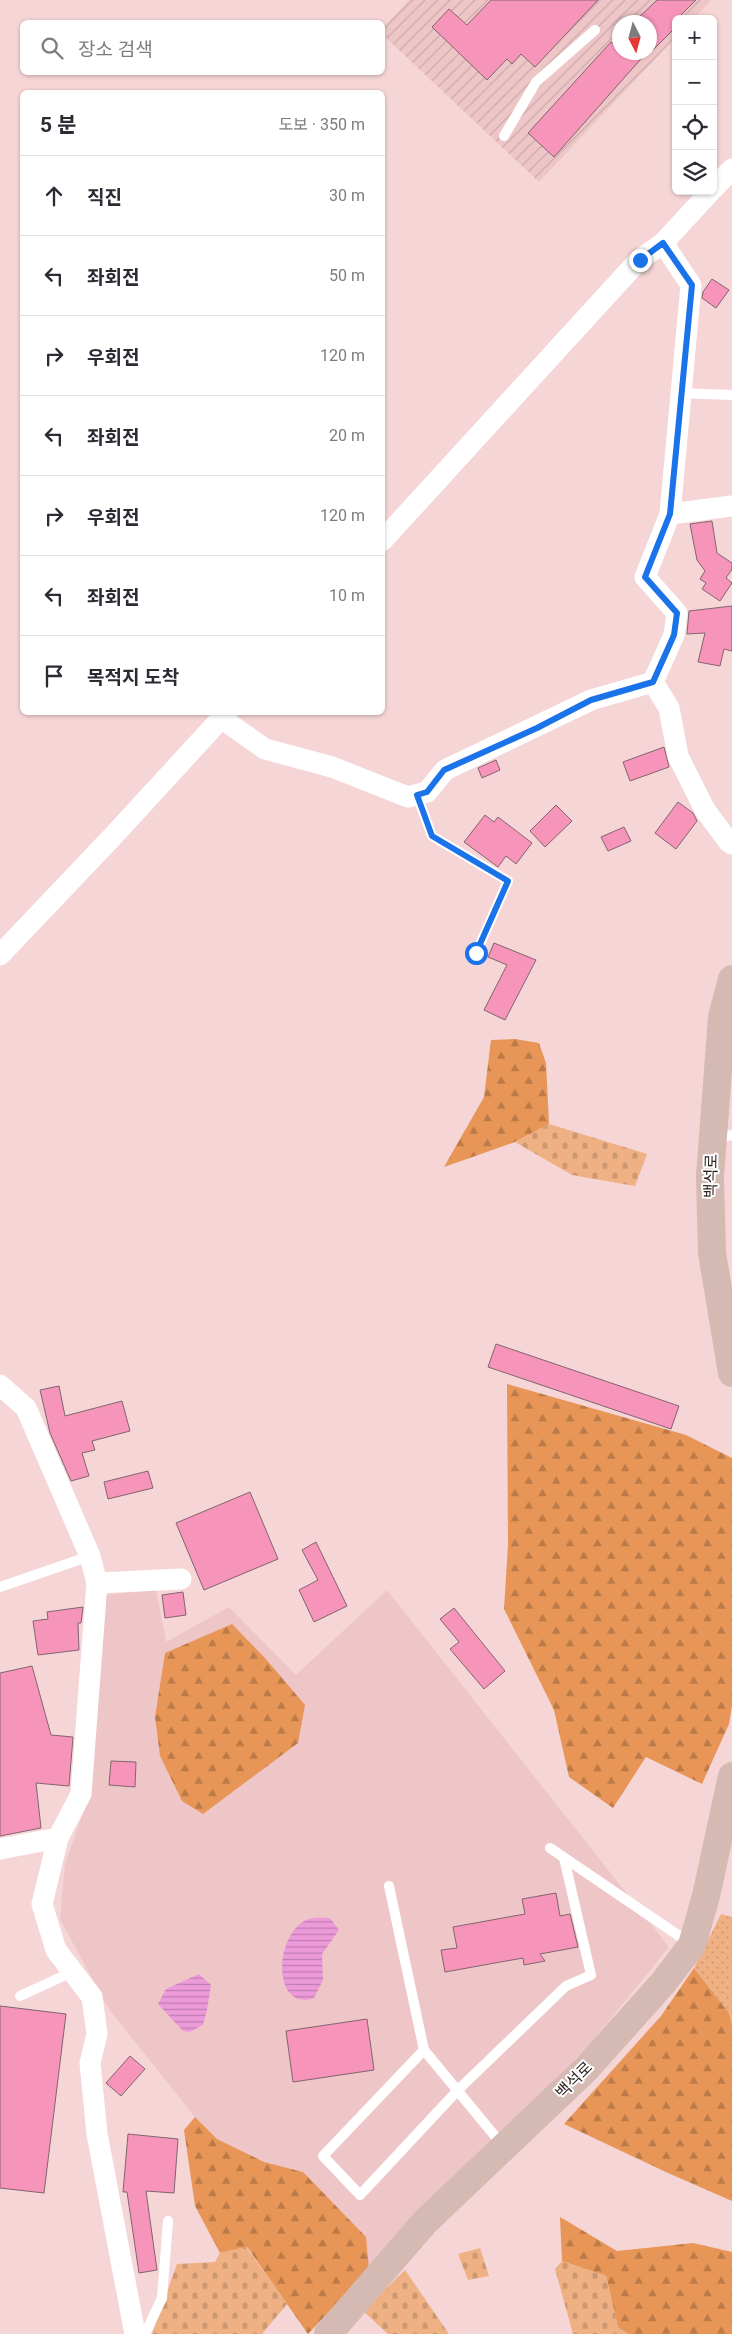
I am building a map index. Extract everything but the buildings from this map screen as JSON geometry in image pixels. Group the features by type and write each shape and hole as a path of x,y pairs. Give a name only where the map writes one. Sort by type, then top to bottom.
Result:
{"street":[{"path":"717,185 732,169"},
{"path":"385,539 640,260 663,243 707,195"},
{"path":"0,955 116,834 224,716 266,749 332,766 408,797 427,792 444,770 537,728 591,700 653,682 674,635 677,613 645,577 670,514 692,285 663,243"},
{"path":"670,514 732,506"},
{"path":"653,682 669,708 678,756 705,810 732,844"},
{"name":"백석로","path":"732,979 722,1017 722,1137 710,1176 712,1253 732,1373"},
{"path":"0,1386 26,1408 90,1556 97,1583 81,1794 58,1838 42,1904 56,1950 92,1997 96,2034 90,2063 97,2134 135,2334"},
{"path":"97,1583 181,1579"},
{"name":"백석로","path":"328,2334 425,2222 586,2069 663,1983 692,1945 706,1896 732,1776"},
{"path":"0,1849 58,1838"}],"lane":[{"path":"504,136 536,82 595,30"},
{"path":"682,393 732,395"},
{"path":"417,795 432,836 508,881 476,953"},
{"path":"0,1587 90,1556"},
{"path":"550,1848 692,1945"},
{"path":"424,2050 323,2156 360,2195 458,2090 566,1986 591,1974 564,1858"},
{"path":"389,1886 424,2050 504,2148"},
{"path":"20,1996 72,1972"},
{"path":"145,2334 162,2298 168,2222"}],"shaded area":[{"path":"409,0 711,0 697,15 672,15 672,41 657,57 657,15 612,15 612,60 654,60 539,182 385,37 385,26"},
{"path":"156,1590 166,1642 229,1607 296,1675 387,1590 669,1947 590,2044 369,2269 303,2172 264,2162 217,2139 195,2117 108,2008 60,1919 65,1864 84,1810 104,1595"},
{"path":"330,1918 339,1930 322,1954 323,1980 314,1998 301,1999 291,1994 285,1984 282,1971 283,1956 288,1941 295,1929 306,1920"},
{"path":"199,1974 211,1985 203,2025 190,2032 183,2031 158,2004 166,1989"}],"green space":[{"path":"515,1039 539,1043 546,1063 549,1124 515,1142 444,1167 484,1097 491,1040"},
{"path":"549,1124 647,1154 635,1186 572,1175 515,1142"},
{"path":"507,1384 686,1435 732,1458 732,1706 729,1724 702,1784 646,1757 613,1808 569,1777 554,1710 504,1609 508,1545"},
{"path":"232,1624 265,1658 305,1705 298,1743 203,1814 182,1801 160,1756 155,1717 165,1653"},
{"path":"721,1914 732,1917 732,2025 729,2013 694,1968"},
{"path":"694,1968 729,2013 732,2025 732,2201 564,2124 661,2016"},
{"path":"195,2117 217,2139 264,2162 303,2172 366,2237 369,2269 308,2334 247,2247 220,2253 195,2206 184,2130"},
{"path":"560,2217 617,2251 693,2243 732,2252 732,2334 628,2334 618,2328 606,2276 562,2261"},
{"path":"246,2247 287,2304 262,2334 152,2334 177,2264 215,2262 220,2253"},
{"path":"480,2248 489,2276 468,2280 458,2254"},
{"path":"562,2261 606,2276 618,2327 628,2334 573,2334 555,2269"},
{"path":"405,2270 449,2334 388,2334 363,2311"}],"route":[{"path":"476,953 508,881 432,836 417,795 427,792 444,770 537,728 591,700 653,682 674,635 677,613 645,577 670,514 692,285 663,243 640,260"}]}
